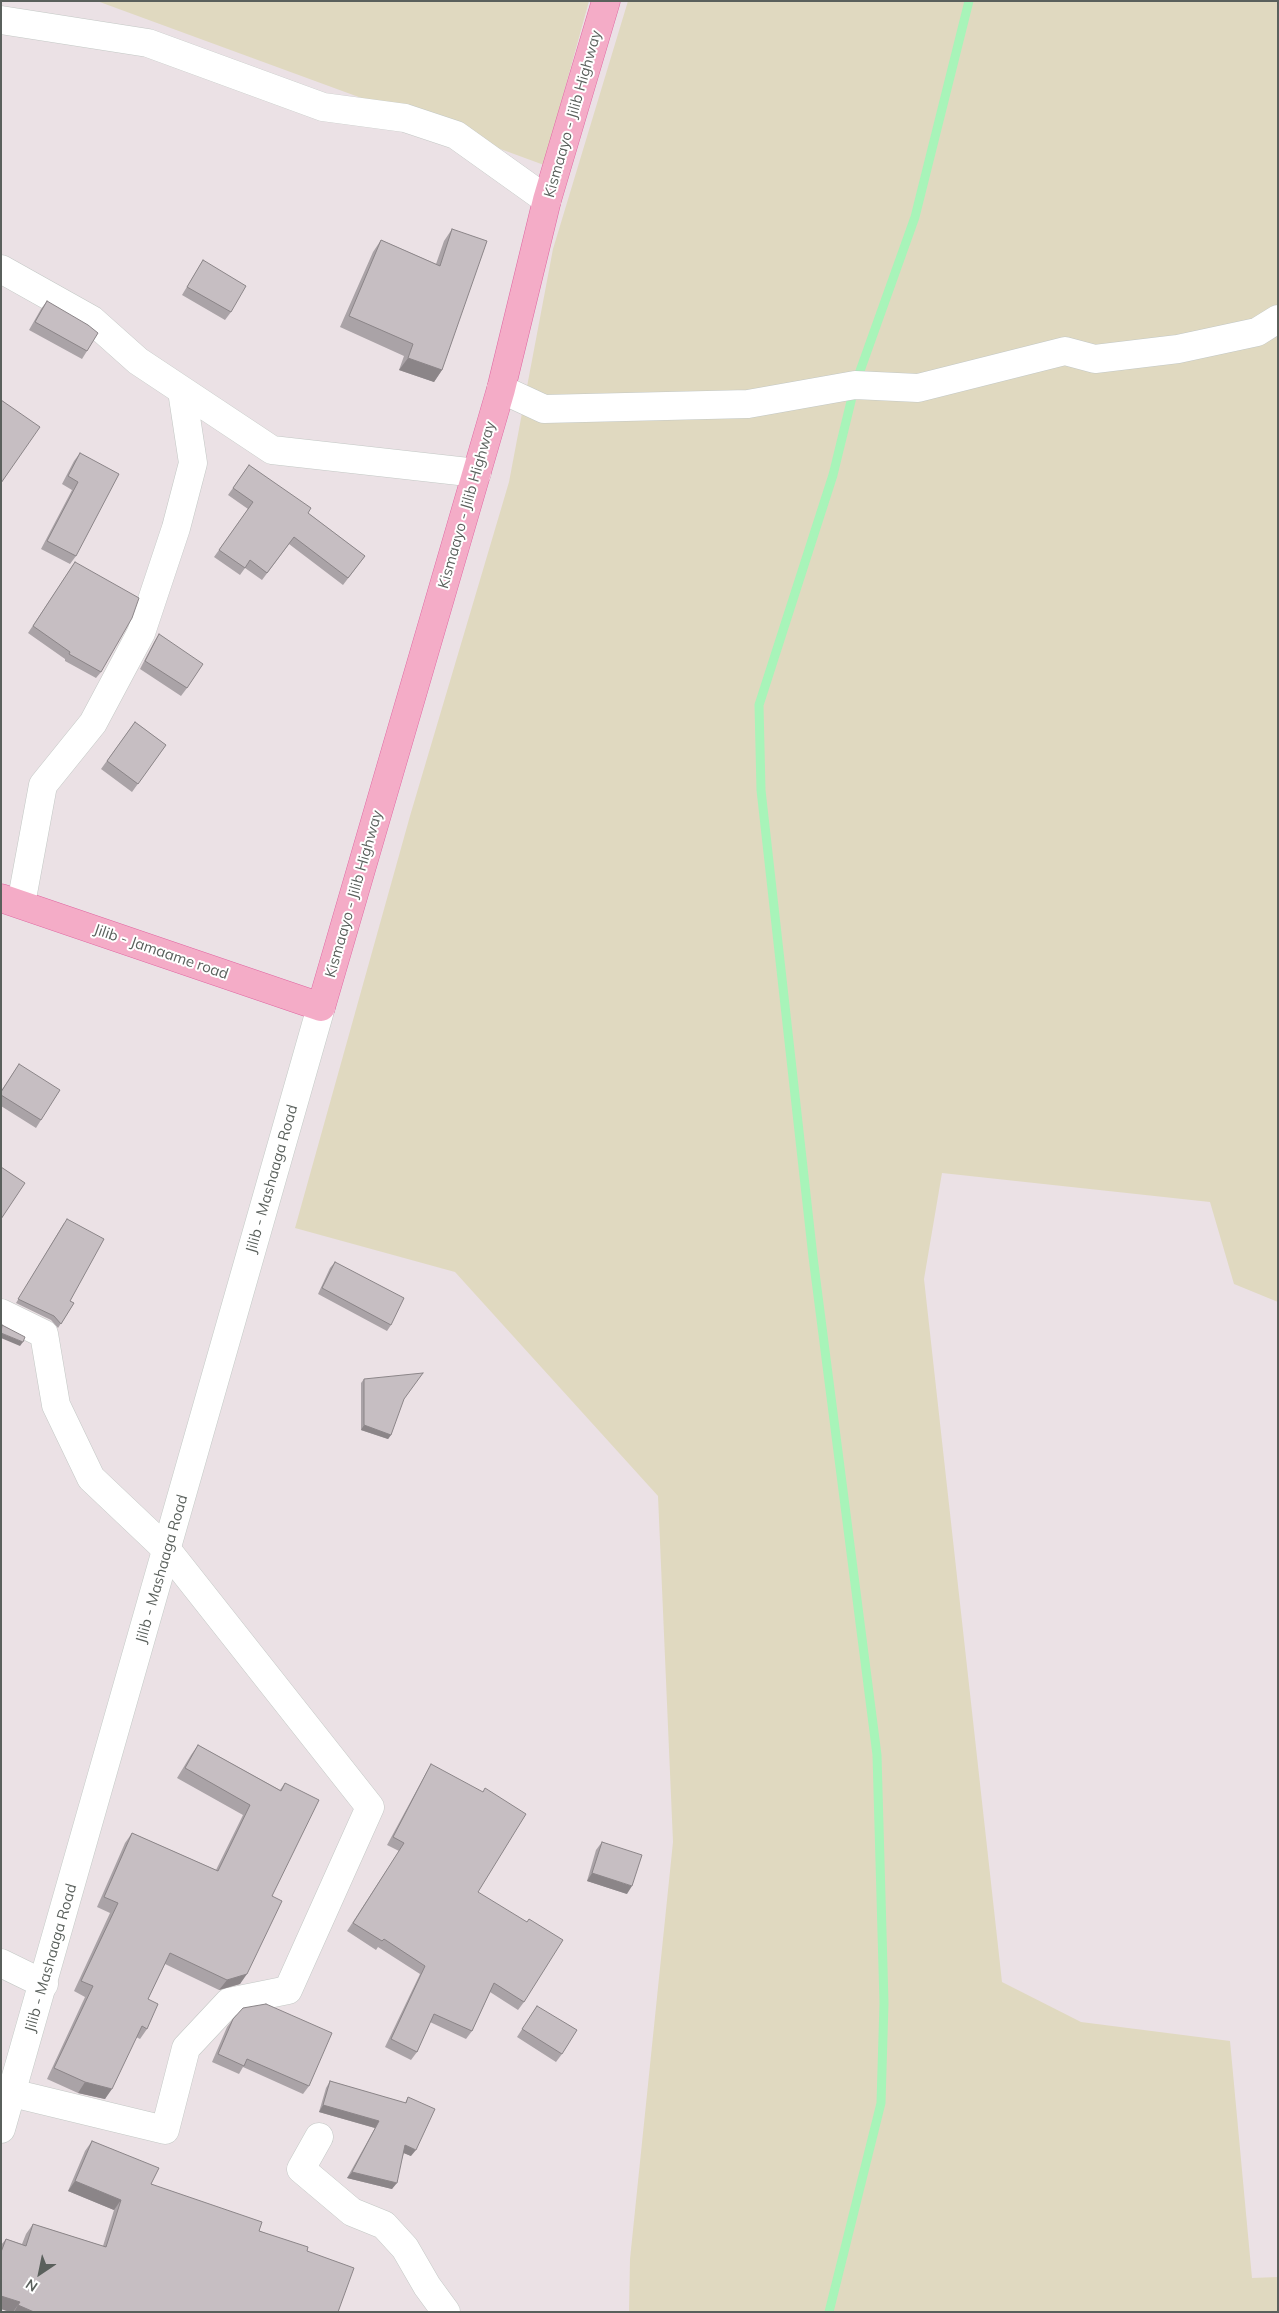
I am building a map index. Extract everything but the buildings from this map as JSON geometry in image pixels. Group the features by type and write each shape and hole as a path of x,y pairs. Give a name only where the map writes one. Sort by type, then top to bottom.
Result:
{"main road":[{"name":"Kismaayo - Jilib Highway","path":"321,1008 501,389 547,200 606,1"},
{"name":"Jilib - Jamaame road","path":"11,901 321,1008"}],"street":[{"path":"1,20 148,43 324,107 405,118 456,135 547,200"},
{"path":"1,269 92,320 138,362 272,450 477,473"},
{"path":"501,389 544,408 748,404 855,385 918,388 1065,351 1095,360 1178,349 1257,332 1278,319"},
{"path":"11,901 43,786 93,723 141,633 176,528 193,463 182,391"},
{"name":"Jilib - Mashaaga Road","path":"1,2129 44,1984 321,1008"},
{"path":"1,1313 44,1334 56,1405 92,1478 167,1550 370,1808 288,1990 230,2002 186,2048 165,2130 12,2093"},
{"path":"1,1963 44,1984"},
{"path":"319,2136 301,2168 352,2212 384,2224 405,2248 427,2286 446,2312"}],"shaded area":[{"path":"97,1 589,1 544,165"},
{"path":"628,1 1278,1 1278,1302 1234,1284 1210,1202 942,1173 924,1279 1002,1982 1081,2022 1230,2041 1252,2278 1278,2277 1278,2312 629,2312 630,2259 673,1842 658,1496 455,1272 295,1228 410,816 509,482 553,249"}],"waterway":[{"path":"829,2312 881,2103 884,2003 877,1755 813,1257 761,790 759,705 833,475 855,385 915,217 969,1"}]}
